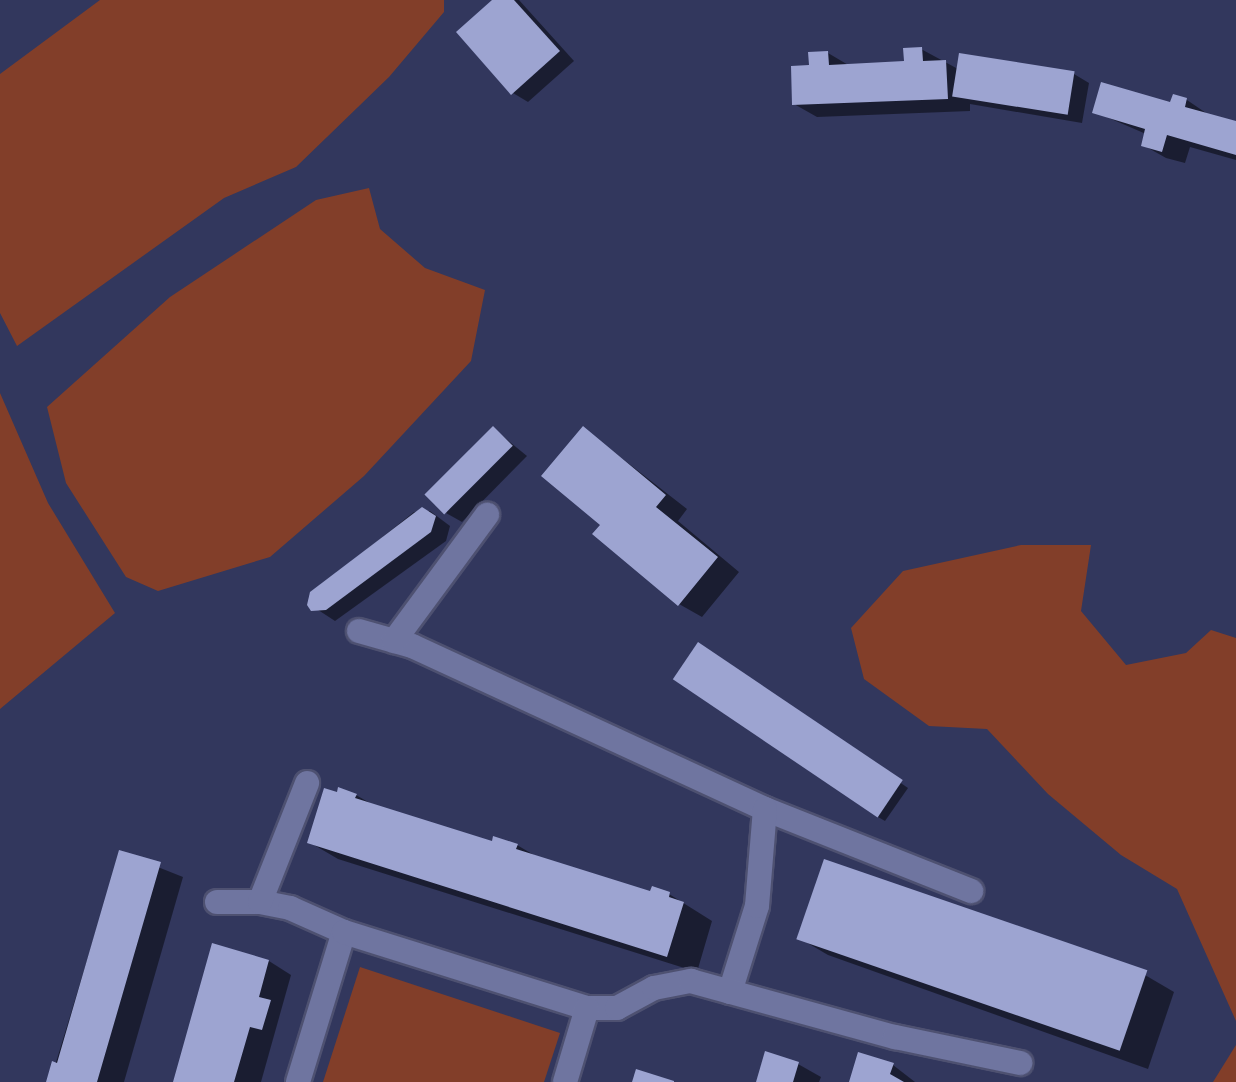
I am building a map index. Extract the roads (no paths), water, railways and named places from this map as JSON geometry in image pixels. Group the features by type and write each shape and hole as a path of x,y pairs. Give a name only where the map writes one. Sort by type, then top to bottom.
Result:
{"lane":[{"path":"394,641 487,515"},
{"path":"359,631 394,641 765,809 971,891"},
{"path":"260,902 307,783"},
{"path":"730,992 757,906 765,809"},
{"path":"217,902 260,902 344,932 587,1008 617,1008 654,988 691,981 895,1037 1020,1063"},
{"path":"298,1082 344,932"},
{"path":"565,1082 587,1008"}]}
